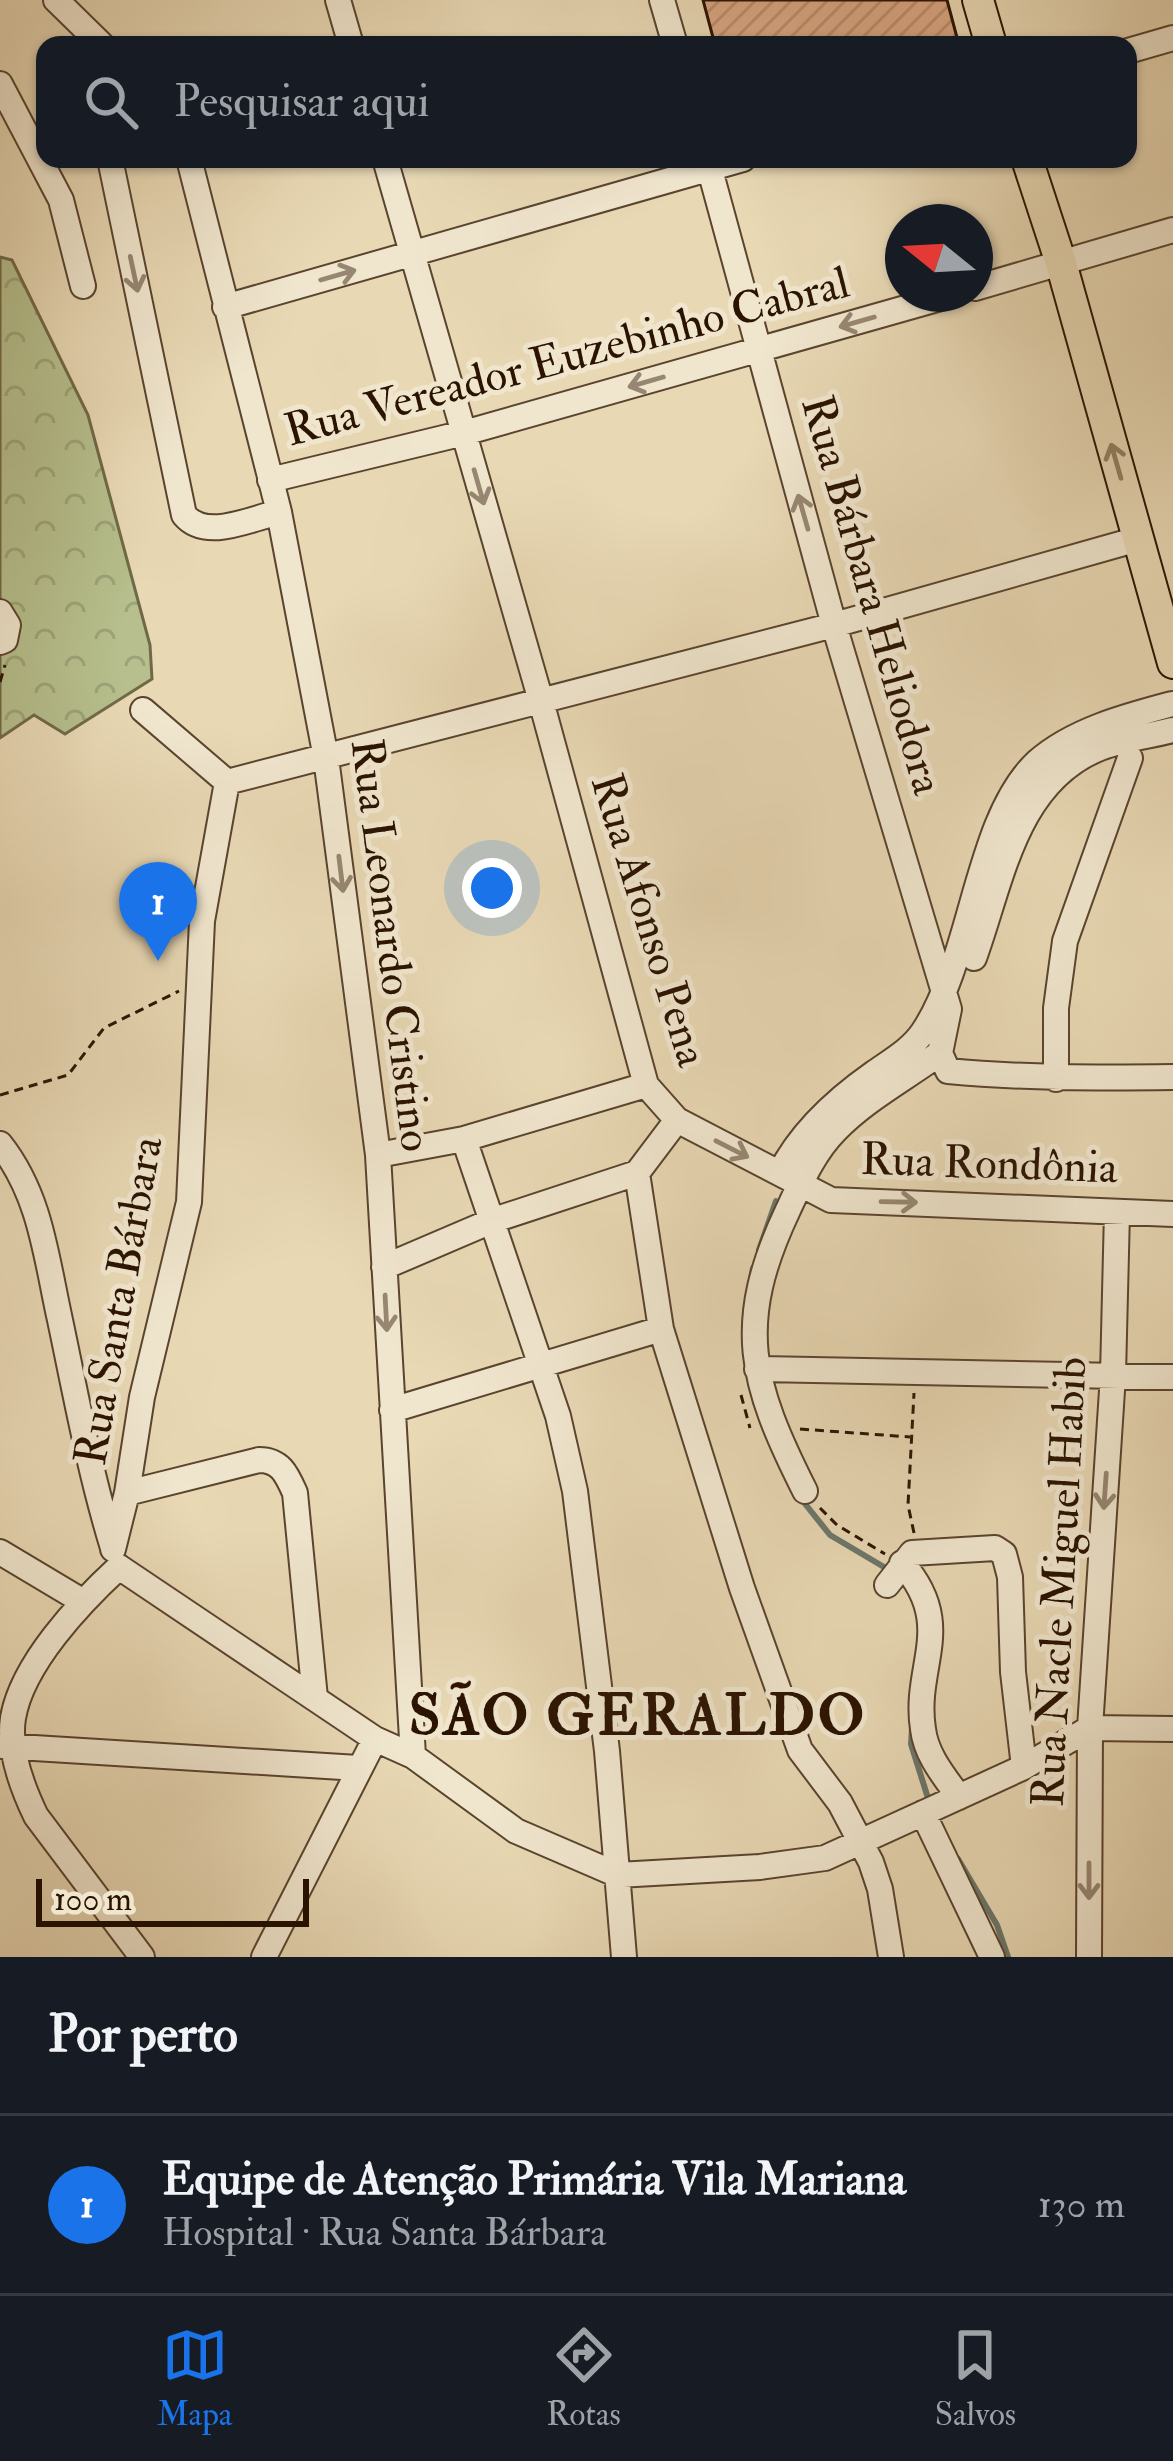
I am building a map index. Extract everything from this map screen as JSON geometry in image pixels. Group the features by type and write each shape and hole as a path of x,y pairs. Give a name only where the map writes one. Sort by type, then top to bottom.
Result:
{"main road":[{"path":"978,0 988,36"},
{"path":"1030,168 1172,659"}],"street":[{"path":"56,0 89,36"},
{"path":"338,0 348,36"},
{"path":"662,0 672,36"},
{"path":"1137,48 1173,38"},
{"path":"0,83 36,152"},
{"path":"44,168 61,200 83,286"},
{"path":"112,168 184,514 194,526 210,528 279,512"},
{"name":"Rua Leonardo Cristino","path":"191,168 279,512 326,758 378,1154 413,1756"},
{"name":"Rua Afonso Pena","path":"388,168 646,1084 676,1120 638,1173"},
{"path":"225,307 695,168"},
{"name":"Rua Bárbara Heliodora","path":"709,168 834,625 946,999 940,1053"},
{"path":"993,283 1173,230"},
{"name":"Rua Vereador Euzebinho Cabral","path":"271,480 464,433 893,312"},
{"path":"143,710 227,782 834,625 1138,539"},
{"path":"0,593 3,626"},
{"path":"946,999 1000,821 1027,773 1047,754 1087,732 1172,704"},
{"path":"805,1491 775,1427 752,1336 757,1294 790,1179 791,1154 840,1100 916,1041 968,975 1020,824 1039,793 1060,771 1094,751 1173,730"},
{"path":"1056,1078 1056,1008 1065,941 1130,758"},
{"name":"Rua Santa Bárbara","path":"116,1558 142,1397 189,1202 202,921 227,782"},
{"path":"790,1179 838,1128 940,1053 948,1071 1056,1078 1173,1076"},
{"path":"378,1154 464,1139 646,1084"},
{"name":"Rua Rondônia","path":"676,1120 831,1200 1173,1214"},
{"path":"464,1139 558,1416 575,1491 624,1957"},
{"path":"0,1144 43,1234 98,1498 116,1558 315,1698 375,1738 413,1756 516,1831 617,1875 760,1868 825,1858 1024,1767 1090,1728 1173,1729"},
{"path":"384,1267 494,1220 638,1173 661,1329 742,1588 800,1750 840,1803 861,1842 880,1889 891,1955"},
{"name":"Rua Nacle Miguel Habib","path":"1089,1957 1090,1728 1113,1375 1117,1212"},
{"path":"392,1410 661,1329"},
{"path":"757,1369 1173,1377"},
{"path":"127,1493 259,1460 281,1467 295,1493 315,1698"},
{"path":"887,1585 910,1558 994,1548 1007,1558 1012,1672 1024,1767"},
{"path":"0,1552 82,1601"},
{"path":"116,1558 44,1654 16,1705 7,1747 36,1816 142,1957"},
{"path":"910,1558 932,1630 922,1726 928,1750 959,1797"},
{"path":"264,1957 375,1738"},
{"path":"7,1747 358,1768"},
{"path":"923,1813 992,1957"}],"path":[{"path":"0,1095 68,1075 104,1028 128,1013 198,985"},
{"path":"805,1491 837,1525 910,1558 915,1371"},
{"path":"775,1427 912,1437"}],"green space":[{"path":"0,257 12,260 88,415 150,645 152,679 65,734 34,715 0,738"}],"building":[{"path":"703,0 947,0 957,36 713,36"}],"waterway":[{"path":"1154,722 1173,717"},
{"path":"759,1250 776,1201"},
{"path":"747,1302 753,1268"},
{"path":"802,1500 830,1535 889,1570"},
{"path":"912,1729 911,1744 927,1795"},
{"path":"958,1859 997,1925 1008,1957"}],"place":[{"name":"Equipe de Atenção Primária Vila Mariana","path":"158,961"}],"district":[{"name":"SÃO GERALDO","path":"638,1716"}]}
